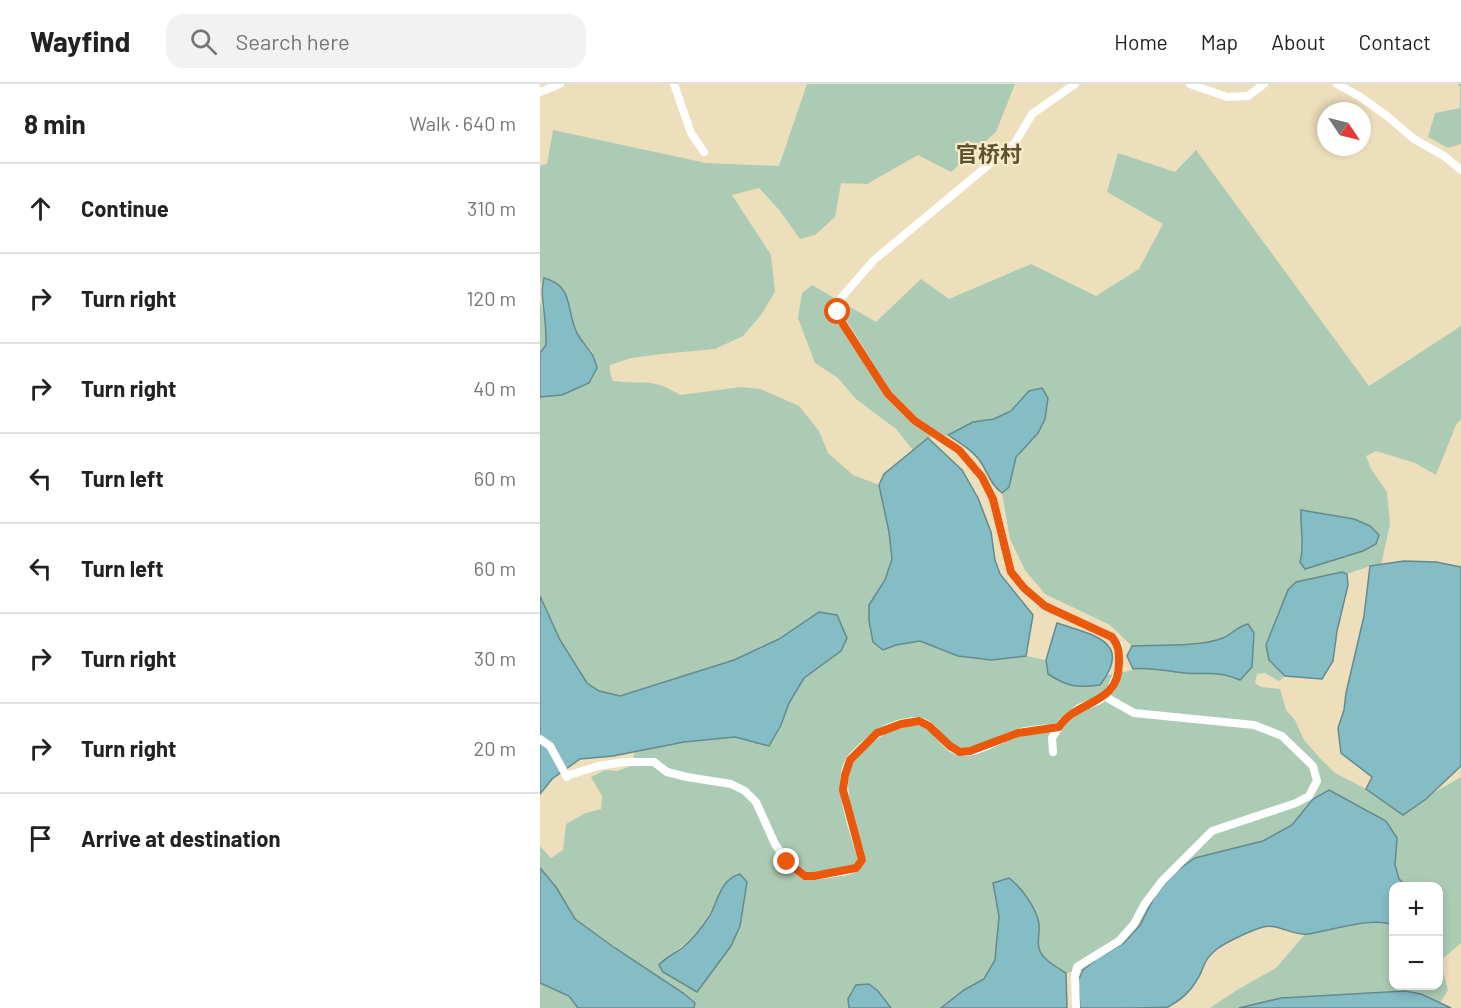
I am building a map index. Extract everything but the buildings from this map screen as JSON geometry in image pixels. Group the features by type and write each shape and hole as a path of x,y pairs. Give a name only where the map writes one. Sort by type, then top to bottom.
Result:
{"street":[{"path":"540,92 560,84"},
{"path":"1053,752 1052,738 1063,721 1079,708 1100,700 1112,689 1119,669 1119,646 1112,637 1045,606 1024,588 1011,572 993,499 982,477 959,450 915,421 888,394 843,324 838,312 842,298 874,260 1015,143 1032,114 1076,84"},
{"path":"1190,84 1227,98 1248,96 1264,84"},
{"path":"1337,84 1359,96 1414,139 1444,156 1461,170"},
{"path":"676,85 691,133 704,152"},
{"path":"1076,1008 1075,975 1077,967 1119,941 1134,924 1144,905 1162,881 1212,831 1296,803 1309,795 1317,781 1313,766 1282,736 1254,725 1134,713 1104,696"},
{"path":"540,739 550,746 567,777 598,766 624,762 654,762 667,772 738,787 756,802 775,844 787,862 805,876 814,876 856,868 862,860 843,790 850,760 877,733 901,724 919,721 929,726 950,746 960,752 970,751 1018,733 1059,727"}],"green space":[{"path":"807,84 1015,84 996,132 951,172 918,155 867,184 841,183 835,217 815,235 800,239 780,211 759,188 732,195 771,255 775,292 761,315 743,336 715,349 631,358 610,365 613,381 654,384 680,395 741,387 760,389 799,406 819,431 828,453 853,475 879,485 890,533 892,559 887,578 869,605 883,650 920,641 958,656 991,660 1026,656 1046,660 1048,674 1100,685 1108,675 1145,668 1186,673 1226,674 1240,680 1243,625 1223,638 1184,645 1132,646 1110,625 1045,594 1025,570 1010,539 1002,493 1009,487 1016,457 1038,433 1029,391 1011,411 994,419 973,422 948,435 928,438 913,450 896,429 856,399 838,378 815,363 798,318 802,293 812,285 876,322 921,279 949,299 1031,264 1096,296 1139,269 1163,224 1107,192 1118,153 1175,172 1196,150 1369,386 1461,326 1461,419 1456,425 1436,475 1415,463 1376,451 1366,456 1371,469 1387,492 1390,524 1381,565 1370,566 1347,574 1342,572 1276,668 1285,676 1279,681 1265,673 1257,674 1255,683 1261,687 1280,689 1286,710 1295,720 1304,740 1335,773 1366,789 1403,815 1430,795 1461,777 1461,943 1443,958 1443,882 1402,882 1395,865 1397,838 1386,821 1329,790 1313,799 1292,825 1263,841 1195,858 1155,896 1140,925 1124,943 1083,970 1066,973 1046,959 1039,949 1039,924 1029,901 1018,885 994,894 999,916 995,960 984,979 964,990 941,1008 891,1008 878,991 848,999 849,1008 694,1008 695,1003 575,919 556,887 540,868 540,846 551,858 563,850 566,824 586,813 601,809 602,796 591,777 605,770 617,771 631,766 635,752 684,742 736,737 755,743 781,725 789,703 804,678 841,651 819,612 779,639 734,660 620,696 599,691 587,683 560,640 540,596 540,397 562,395 593,352 577,333 565,293 553,282 544,278 540,284 540,165 547,164 553,130 706,163 779,166","holes":["720,891 708,976 697,992 663,972 665,958 692,937 710,912"]},
{"path":"1457,84 1461,84 1461,144 1448,148 1428,137 1435,113 1460,108 1460,87"},
{"path":"540,301 545,318 546,346 540,353"},
{"path":"1389,923 1389,990 1443,990 1443,972 1448,990 1440,1003 1421,994 1327,995 1281,998 1239,1008 1210,1008 1276,968 1305,934 1344,926"},
{"path":"540,983 569,996 578,1008 540,1008"}],"water":[{"path":"544,278 561,287 568,301 574,327 591,353 597,368 589,383 562,395 540,397 540,353 546,345 542,294"},
{"path":"1042,388 1048,398 1045,419 1038,433 1016,457 1009,487 1002,493 975,455 948,435 973,422 994,419 1011,411 1029,391"},
{"path":"928,438 962,470 978,498 991,532 995,560 1000,574 1033,615 1026,656 991,660 958,656 920,641 883,650 873,642 869,605 885,580 892,559 879,485 884,474"},
{"path":"1301,510 1354,519 1370,526 1379,535 1376,544 1363,551 1305,569 1300,562"},
{"path":"1404,561 1436,562 1461,567 1461,766 1426,799 1403,815 1366,789 1372,777 1341,753 1338,728 1364,616 1370,566"},
{"path":"1342,572 1347,574 1348,585 1337,631 1333,661 1322,679 1285,676 1269,660 1266,645 1288,590 1296,582"},
{"path":"540,596 560,640 587,683 599,691 620,696 734,660 779,639 819,612 837,615 847,638 841,651 804,678 789,703 781,725 769,746 735,737 684,742 613,756 580,759 552,779 540,794"},
{"path":"1057,623 1095,636 1111,649 1113,658 1100,685 1073,686 1048,674 1046,660"},
{"path":"1248,624 1254,633 1252,667 1240,680 1218,674 1133,669 1127,656 1132,646 1214,641"},
{"path":"1329,790 1386,821 1397,838 1395,865 1402,882 1389,882 1389,924 1364,923 1308,934 1269,926 1263,927 1239,936 1217,949 1205,962 1190,990 1168,1007 1080,1008 1078,981 1083,970 1124,943 1140,925 1155,896 1172,874 1195,858 1263,841 1292,825 1313,799"},
{"path":"540,868 556,887 575,919 683,993 695,1003 694,1008 578,1008 569,996 540,983"},
{"path":"740,874 747,882 740,926 731,946 697,992 663,972 659,965 694,937 710,915 724,885 728,880"},
{"path":"1009,878 1023,892 1035,911 1039,924 1040,952 1066,973 1067,1008 941,1008 964,990 984,979 995,960 999,916 993,883"},
{"path":"869,984 878,991 891,1008 849,1008 848,999 856,985"},
{"path":"1405,991 1421,994 1451,1008 1239,1008 1281,998"}],"district":[{"name":"官桥村","path":"989,154"}],"route":[{"path":"787,862 805,876 814,876 856,868 862,860 843,790 850,760 877,733 901,724 919,721 929,726 956,750 970,751 1018,733 1059,727 1079,708 1100,700 1112,689 1119,669 1119,646 1112,637 1045,606 1024,588 1011,572 993,499 982,477 959,450 915,421 888,394 843,324 838,312"}]}
